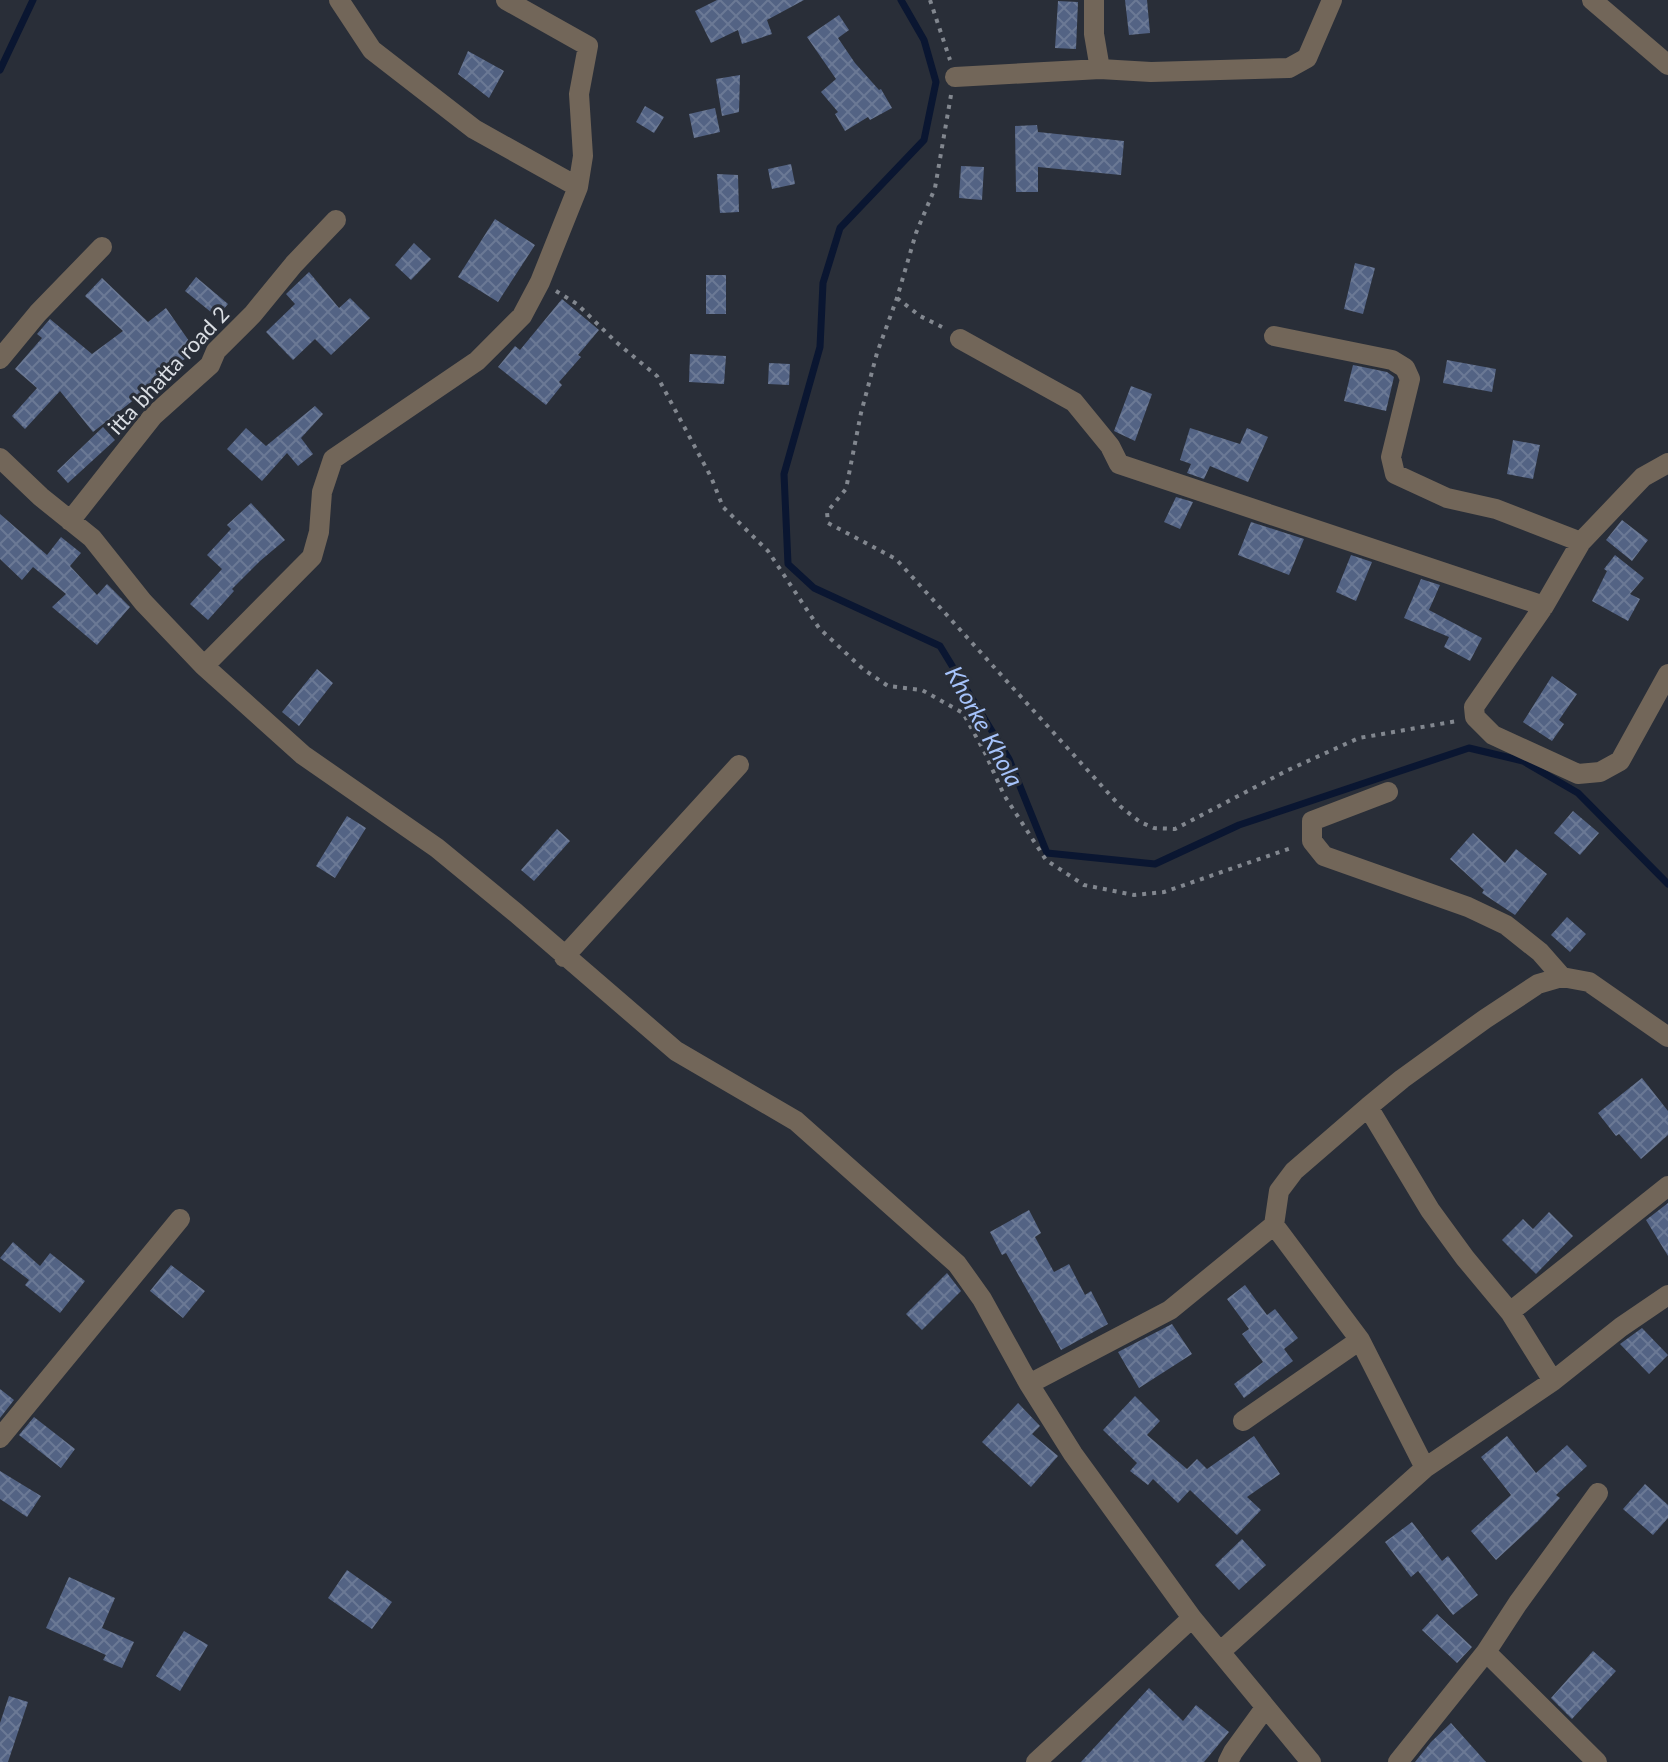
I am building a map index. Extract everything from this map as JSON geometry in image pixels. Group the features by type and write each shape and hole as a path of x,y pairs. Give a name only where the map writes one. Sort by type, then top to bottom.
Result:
{"street":[{"path":"339,0 372,50 474,129 578,187"},
{"path":"204,666 312,557 319,532 322,492 333,459 477,361 522,316 540,282 578,187 583,156 579,94 588,46 506,0"},
{"path":"1094,0 1094,34 1100,69"},
{"path":"955,77 1100,69 1151,72 1289,68 1307,58 1332,0"},
{"path":"1592,0 1668,65"},
{"name":"itta bhatta road 2","path":"70,521 153,416 210,365 216,351 336,220"},
{"path":"0,359 38,313 102,247"},
{"path":"1274,336 1392,360 1405,368 1410,379 1391,457 1395,474 1447,498 1496,509 1581,542"},
{"path":"960,339 1074,402 1110,446 1119,464 1544,606"},
{"path":"0,458 92,538 143,602 204,666 303,755 437,848 676,1051 796,1121 936,1243 957,1264 982,1299 1029,1384 1073,1454 1192,1618 1311,1762"},
{"path":"1668,463 1643,477 1581,542 1544,606 1474,707 1475,717 1493,735 1578,774 1600,772 1620,761 1668,674"},
{"path":"564,957 739,765"},
{"path":"1388,792 1312,821 1312,841 1324,856 1468,907 1506,925 1540,952 1562,977"},
{"path":"1029,1384 1170,1310 1274,1225 1279,1191 1294,1171 1402,1079 1538,984 1562,977 1589,982 1668,1037"},
{"path":"1368,1107 1430,1210 1510,1312 1553,1381"},
{"path":"1510,1312 1668,1186"},
{"path":"0,1438 180,1219"},
{"path":"1274,1225 1360,1340 1425,1468"},
{"path":"1221,1651 1425,1468 1553,1381 1621,1327 1668,1295"},
{"path":"1243,1421 1360,1340"},
{"path":"1398,1762 1486,1652 1598,1493"},
{"path":"1036,1762 1192,1618"},
{"path":"1486,1652 1597,1762"},
{"path":"1228,1762 1265,1708"}],"path":[{"path":"930,0 955,77 935,188 916,233 877,353 846,489 827,512 826,519 835,528 853,534 896,559 1120,806 1140,822 1154,828 1175,829 1288,770 1359,738 1475,717"},
{"path":"540,282 577,304 657,376 711,477 723,507 768,551 819,628 863,669 888,686 922,690 963,713 1004,795 1046,860 1084,885 1134,895 1164,892 1312,841"},
{"path":"897,298 920,316 960,339"}],"building":[{"path":"717,0 804,0 767,20 772,34 742,44 738,30 711,43 695,11"},
{"path":"1125,0 1147,0 1150,33 1129,35"},
{"path":"1058,1 1078,2 1076,49 1055,48"},
{"path":"839,15 849,30 838,38 855,63 881,89 892,108 870,120 868,117 845,131 835,114 838,112 821,92 836,79 807,37"},
{"path":"468,51 504,71 489,98 458,74"},
{"path":"740,75 739,112 722,116 716,79"},
{"path":"645,106 664,117 654,133 636,122"},
{"path":"715,108 720,132 694,138 689,114"},
{"path":"1037,125 1038,132 1124,141 1121,175 1038,167 1038,192 1016,192 1015,126"},
{"path":"791,164 795,184 772,189 768,169"},
{"path":"961,166 984,167 982,200 959,198"},
{"path":"717,174 738,175 739,212 720,213"},
{"path":"495,219 535,245 498,302 458,277"},
{"path":"414,243 431,259 411,280 395,265"},
{"path":"1355,263 1375,268 1363,314 1344,309"},
{"path":"309,272 339,308 350,298 370,318 331,355 315,339 293,360 266,332 295,304 286,294"},
{"path":"706,275 726,275 726,314 706,314"},
{"path":"196,277 228,304 217,317 185,291"},
{"path":"102,278 148,322 166,308 196,351 152,382 154,384 93,432 60,391 25,429 12,416 37,388 15,369 42,338 37,334 50,319 92,354 123,331 85,296"},
{"path":"562,299 599,330 578,355 581,357 559,382 562,385 546,405 498,367 515,346 520,350"},
{"path":"690,354 726,356 724,384 689,382"},
{"path":"1447,360 1496,369 1492,392 1443,383"},
{"path":"769,363 790,364 789,385 768,384"},
{"path":"1353,365 1387,372 1394,377 1386,411 1344,401"},
{"path":"1131,386 1152,394 1135,441 1114,431"},
{"path":"315,406 323,414 301,438 313,454 298,466 287,453 262,481 227,449 246,428 266,446"},
{"path":"103,427 115,440 68,483 57,471"},
{"path":"1190,428 1240,444 1247,428 1268,437 1248,482 1210,466 1204,479 1187,473 1191,464 1180,460"},
{"path":"1513,440 1540,445 1533,479 1507,474"},
{"path":"1176,497 1193,502 1180,529 1164,522"},
{"path":"251,503 285,540 232,589 234,591 208,620 190,604 222,569 207,555 231,529 227,525"},
{"path":"0,514 47,555 61,537 81,553 70,566 97,595 107,584 130,607 97,645 52,607 66,594 33,567 22,580 0,559"},
{"path":"1622,520 1648,540 1632,561 1606,540"},
{"path":"1251,522 1304,539 1289,575 1238,555"},
{"path":"1351,555 1372,562 1356,601 1336,592"},
{"path":"1615,555 1644,578 1630,594 1640,599 1628,621 1592,601 1607,571 1604,569"},
{"path":"1421,579 1440,585 1429,610 1482,638 1470,661 1444,647 1449,637 1404,618"},
{"path":"317,669 333,683 299,726 282,712"},
{"path":"1552,676 1577,694 1559,720 1564,724 1552,741 1523,722"},
{"path":"1573,811 1599,833 1580,855 1554,833"},
{"path":"347,816 366,828 335,878 316,866"},
{"path":"557,829 570,841 534,881 521,870"},
{"path":"1473,833 1505,863 1516,849 1547,874 1515,915 1482,893 1484,890 1450,859"},
{"path":"1567,917 1586,934 1570,952 1551,935"},
{"path":"1642,1078 1668,1111 1668,1135 1641,1159 1619,1134 1616,1136 1598,1113"},
{"path":"1668,1203 1668,1256 1646,1220"},
{"path":"1029,1210 1041,1233 1035,1237 1054,1272 1069,1264 1085,1295 1091,1291 1108,1324 1061,1350 1006,1253 1002,1255 990,1232"},
{"path":"1549,1212 1573,1236 1536,1274 1502,1240 1523,1219 1533,1229"},
{"path":"13,1242 40,1266 50,1253 85,1281 60,1313 25,1285 29,1280 0,1258"},
{"path":"171,1265 205,1291 183,1318 150,1291"},
{"path":"947,1273 961,1291 922,1330 906,1314"},
{"path":"1245,1285 1267,1315 1275,1309 1298,1338 1284,1349 1293,1361 1244,1398 1234,1384 1263,1362 1242,1334 1249,1329 1227,1299"},
{"path":"1172,1324 1192,1354 1139,1388 1118,1352"},
{"path":"1642,1328 1668,1355 1649,1374 1620,1344"},
{"path":"0,1389 14,1400 0,1418"},
{"path":"1135,1396 1160,1421 1147,1435 1187,1469 1197,1459 1207,1469 1254,1436 1280,1474 1247,1497 1261,1510 1237,1535 1190,1490 1178,1503 1153,1479 1148,1485 1130,1471 1137,1463 1103,1430"},
{"path":"1018,1403 1040,1426 1032,1434 1058,1456 1031,1487 982,1442"},
{"path":"34,1417 75,1449 61,1468 19,1435"},
{"path":"1507,1436 1536,1473 1567,1445 1587,1466 1556,1495 1560,1498 1537,1522 1496,1560 1471,1531 1511,1495 1481,1457"},
{"path":"0,1471 41,1496 27,1517 0,1499"},
{"path":"1645,1484 1668,1505 1668,1518 1653,1535 1623,1509"},
{"path":"1412,1522 1442,1561 1448,1556 1478,1595 1453,1615 1418,1571 1411,1577 1385,1542"},
{"path":"1242,1539 1266,1565 1239,1590 1215,1565"},
{"path":"347,1570 392,1602 372,1629 328,1598"},
{"path":"69,1577 115,1598 102,1628 134,1642 122,1668 103,1660 106,1655 46,1628"},
{"path":"1437,1614 1472,1647 1457,1663 1422,1630"},
{"path":"184,1631 208,1645 180,1691 156,1676"},
{"path":"1593,1651 1616,1671 1572,1719 1551,1698"},
{"path":"1149,1688 1183,1721 1196,1705 1229,1732 1204,1762 1081,1762"},
{"path":"9,1696 28,1702 8,1762 0,1762 0,1723"},
{"path":"1451,1723 1486,1762 1415,1762 1431,1742"}],"waterway":[{"path":"0,70 33,0"},
{"name":"Khorke Khola","path":"901,0 924,40 936,82 924,140 840,228 823,283 820,347 784,474 788,564 814,588 940,646 1009,759 1047,853 1155,864 1239,825 1469,748 1523,761 1578,793 1668,884"}]}
